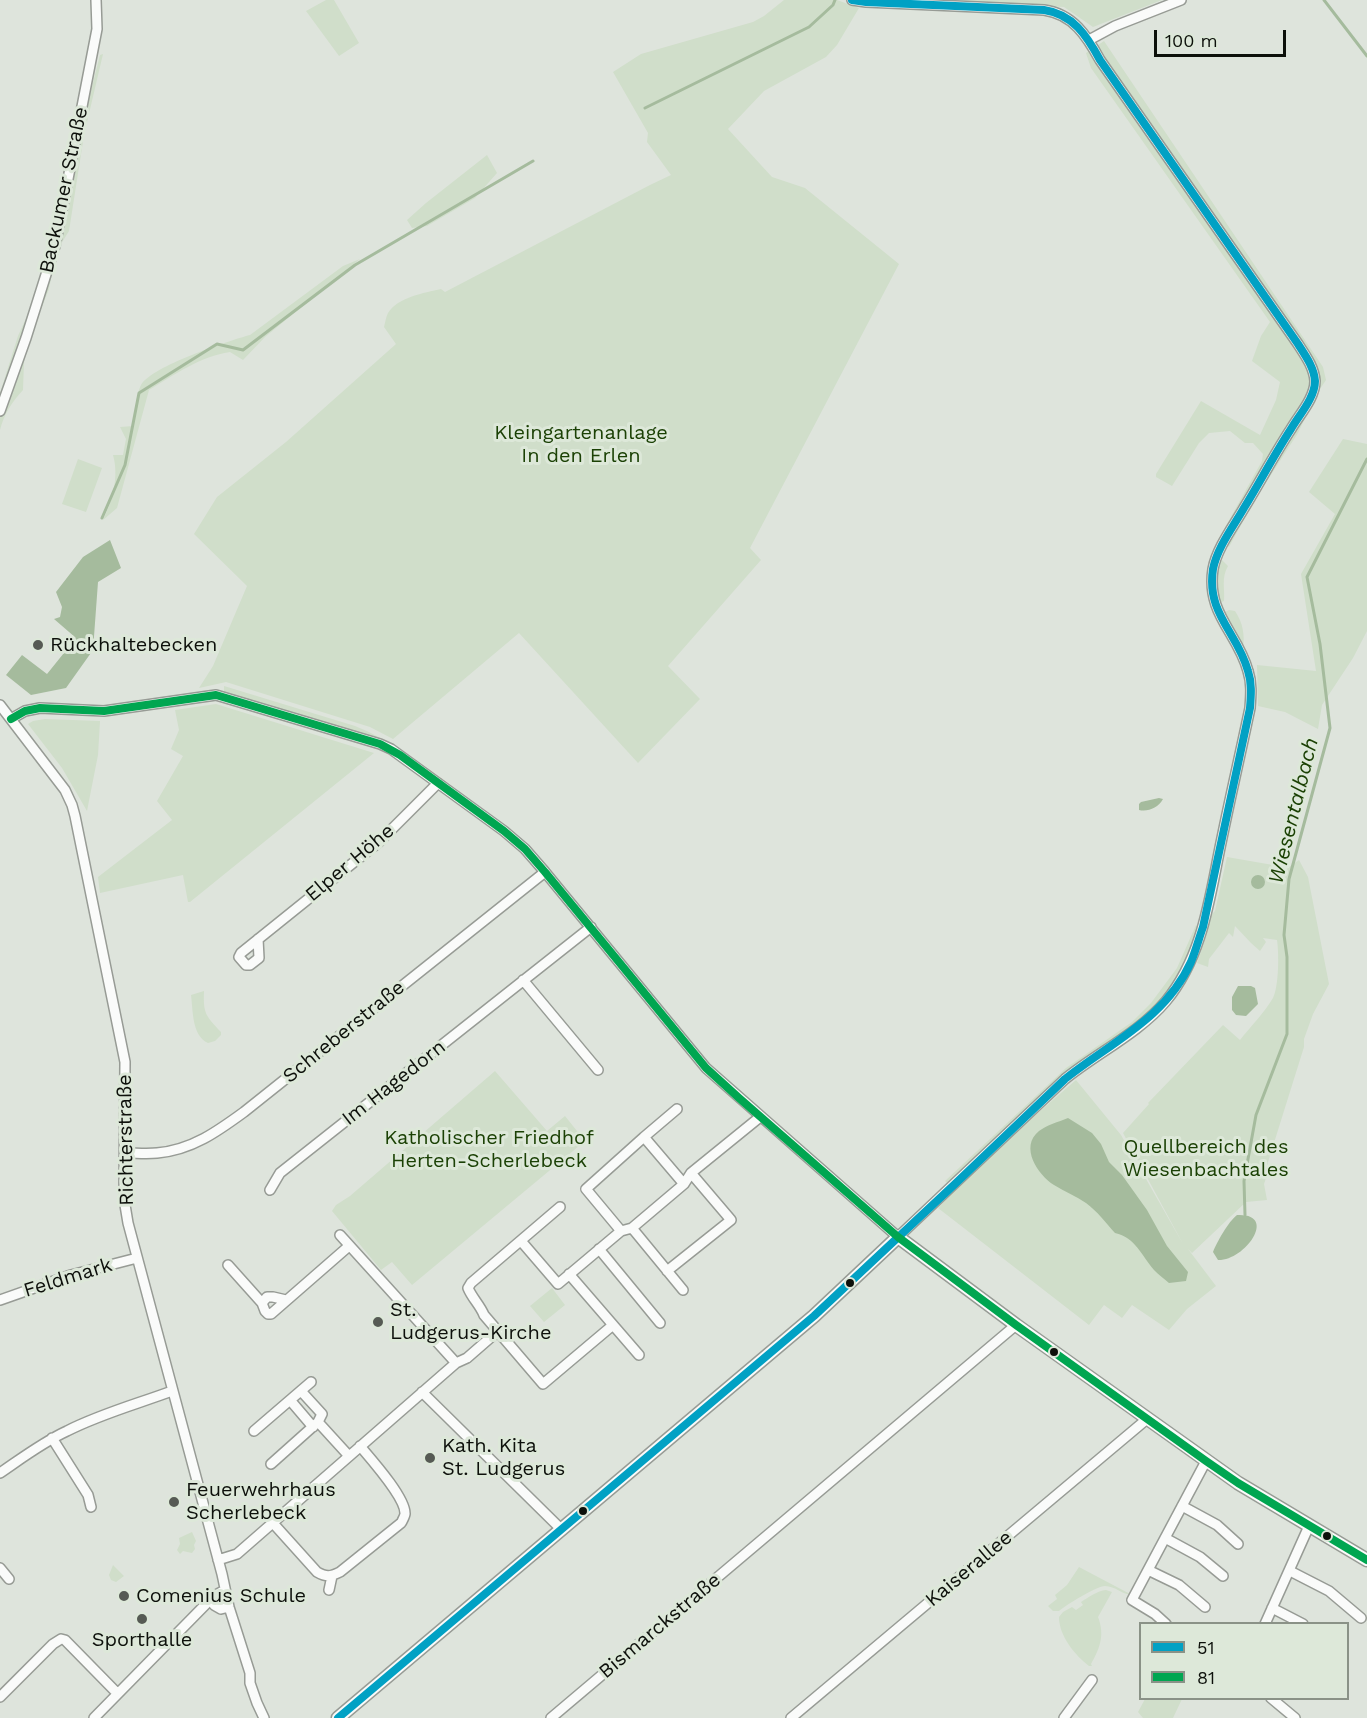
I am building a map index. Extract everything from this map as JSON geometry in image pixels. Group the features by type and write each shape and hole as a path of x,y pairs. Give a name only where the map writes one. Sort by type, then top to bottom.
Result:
{"street":[{"name":"Backumer Straße","path":"0,411 56,246 98,29 96,0"},
{"path":"338,1718 814,1316 1065,1079 1156,1012 1179,984 1191,962 1203,927 1251,708 1251,684 1248,670 1216,609 1212,586 1213,571 1221,548 1311,397 1315,383 1313,371 1298,344 1100,60 1089,40 1069,18 1056,11 1025,8 852,0"},
{"path":"1089,40 1108,29 1181,0"},
{"path":"11,718 25,711 40,708 104,711 216,695 380,744 400,755 525,849 706,1068 898,1238 1238,1483 1367,1560"},
{"name":"Richterstraße","path":"0,705 65,790 75,816 125,1062 125,1210 218,1560 224,1591 237,1637 247,1661 252,1687 264,1718"},
{"name":"Elper Höhe","path":"258,939 379,842 438,783"},
{"name":"Schreberstraße","path":"125,1153 157,1153 177,1150 212,1136 545,872"},
{"name":"Im Hagedorn","path":"270,1190 280,1173 591,927"},
{"path":"523,980 598,1070"},
{"path":"621,1231 586,1189 677,1109"},
{"path":"521,1241 558,1284 621,1231 632,1228 684,1184 691,1173 760,1117"},
{"path":"644,1137 684,1184"},
{"path":"667,1271 730,1220 691,1173"},
{"path":"560,1207 468,1288 484,1315 543,1384 613,1325"},
{"path":"632,1228 683,1290"},
{"path":"340,1235 456,1363"},
{"path":"228,1265 262,1303 265,1311 271,1314 349,1246"},
{"path":"599,1249 660,1323"},
{"name":"Feldmark","path":"0,1300 71,1275 137,1258"},
{"path":"569,1274 639,1355"},
{"path":"262,1303 267,1297 286,1300"},
{"name":"Bismarckstraße","path":"551,1718 1016,1325"},
{"path":"218,1560 237,1554 456,1363 467,1358 498,1332"},
{"path":"254,1431 311,1382"},
{"path":"0,1473 52,1438 94,1419 172,1391"},
{"path":"271,1464 316,1424 322,1414 301,1391"},
{"path":"422,1392 562,1530"},
{"path":"290,1400 348,1456"},
{"name":"Kaiserallee","path":"791,1718 1147,1419"},
{"path":"52,1438 88,1495 91,1508"},
{"path":"272,1522 317,1572 325,1577 332,1576 350,1564 401,1523 405,1515 403,1505 384,1474 360,1446"},
{"path":"1165,1622 1132,1600 1206,1461"},
{"path":"1182,1506 1217,1525 1238,1544"},
{"path":"1265,1622 1310,1526"},
{"path":"1166,1538 1200,1557 1223,1576"},
{"path":"0,1568 9,1579"},
{"path":"1148,1570 1179,1585 1205,1607"},
{"path":"1290,1571 1329,1591 1361,1618"},
{"path":"329,1590 332,1576"},
{"path":"224,1591 217,1594 214,1601 221,1609 229,1607"},
{"path":"94,1718 208,1602 214,1601"},
{"path":"1272,1608 1301,1622"},
{"path":"0,1697 53,1644 61,1639 69,1644 117,1693"},
{"path":"1064,1718 1092,1680"},
{"path":"1274,1700 1294,1718"}],"green space":[{"path":"326,0 334,0 359,43 339,56 306,11"},
{"name":"Kleingartenanlage In den Erlen","path":"784,0 837,0 859,8 837,45 826,57 764,91 728,129 772,177 805,188 899,264 750,548 761,560 668,666 700,699 638,763 519,633 393,739 370,727 226,682 199,688 213,666 247,586 194,534 217,497 286,442 396,344 384,327 388,313 398,303 427,292 441,289 445,292 671,175 647,142 648,133 613,72 641,54 753,22"},
{"path":"925,0 1162,0 1093,27 1064,7"},
{"path":"1104,41 1323,367 1326,380 1316,395 1298,433 1256,498 1229,547 1218,540 1262,461 1263,454 1253,443 1245,443 1230,431 1209,433 1199,443 1172,486 1156,477 1156,474 1201,401 1260,435 1276,400 1280,382 1252,361 1261,336 1270,322 1091,68 1086,53"},
{"path":"103,54 84,135 69,231 56,252 49,289 30,337 24,362 23,390 9,408 0,430 0,393 50,248 71,138 81,130 100,55"},
{"path":"487,155 497,173 475,198 427,226 412,228 407,220"},
{"path":"360,259 265,337 243,360 230,352 219,354 188,367 149,390 117,508 103,520 114,488 113,455 123,455 126,439 120,427 133,426 141,385 148,378 175,362 250,335 343,266"},
{"path":"1343,439 1367,444 1367,631 1353,658 1322,705 1318,729 1285,712 1258,706 1257,665 1316,671 1301,574 1335,514 1309,492"},
{"path":"78,459 102,468 86,512 62,504"},
{"path":"1222,560 1228,566 1224,579 1224,601 1219,603 1216,575"},
{"path":"1229,610 1235,611 1242,625 1243,649 1223,613"},
{"path":"224,686 355,726 392,745 449,784 447,785 391,746 224,693"},
{"path":"216,704 374,753 190,902 188,902 183,875 100,893 98,877 172,820 157,801 183,756 171,749 179,730 175,710"},
{"path":"45,719 100,721 98,755 87,811 62,768 28,724"},
{"name":"Quellbereich des Wiesenbachtales","path":"1227,857 1286,869 1299,860 1308,877 1329,984 1313,1014 1304,1039 1304,1047 1268,1162 1264,1184 1267,1200 1246,1202 1192,1253 1188,1249 1216,1286 1187,1309 1169,1330 1132,1305 1122,1318 1104,1305 1089,1325 938,1208 988,1158 1076,1080 1121,1135 1183,1244 1123,1133 1148,1103 1223,1025 1240,1040 1262,1014 1275,993 1277,940 1263,938 1266,942 1260,951 1235,926 1233,937 1229,933 1209,959 1208,967 1197,963 1210,916 1215,911"},
{"path":"1196,925 1198,928 1193,950 1159,1004 1074,1067 949,1185 945,1181 1066,1068 1132,1022 1151,1003 1177,968"},
{"path":"204,991 206,1014 221,1032 215,1041 208,1043 203,1040 196,1029 191,995"},
{"name":"Katholischer Friedhof Herten-Scherlebeck","path":"495,1071 547,1131 565,1116 585,1141 412,1285 392,1262 381,1270 332,1211 336,1205 350,1196"},
{"path":"552,1288 565,1305 544,1322 530,1306"},
{"path":"192,1532 196,1541 195,1549 192,1553 183,1551 180,1554 177,1550 180,1544 179,1538"},
{"path":"113,1565 124,1576 116,1582 111,1580 109,1575"},
{"path":"1079,1567 1132,1595 1105,1586 1089,1592 1059,1611 1053,1611 1048,1606 1057,1599 1055,1595 1067,1585"},
{"path":"1106,1590 1112,1592 1098,1617 1101,1630 1100,1641 1092,1666 1089,1666 1069,1645 1062,1631 1059,1617 1072,1607 1076,1610 1083,1605 1081,1602 1093,1594"},
{"path":"1144,1700 1182,1700 1173,1718 1143,1718 1138,1712"}],"shaded area":[{"path":"110,540 121,568 98,582 93,650 66,688 31,695 6,675 22,655 47,674 76,638 54,619 60,617 62,607 56,592 83,557"},
{"path":"1163,799 1156,807 1139,810 1141,802"},
{"path":"1258,875 1263,877 1265,882 1263,887 1258,889 1253,887 1251,882 1253,877"},
{"path":"1238,986 1255,988 1258,1004 1246,1016 1236,1015 1232,1010 1232,997"},
{"path":"1068,1118 1092,1133 1101,1144 1109,1162 1122,1175 1147,1210 1167,1246 1188,1272 1186,1281 1169,1283 1154,1270 1128,1238 1115,1233 1090,1206 1054,1185 1042,1175 1031,1152 1033,1138 1042,1129"},
{"path":"1237,1215 1249,1216 1256,1221 1257,1229 1247,1246 1228,1258 1218,1260 1213,1252 1227,1227"}],"waterway":[{"path":"645,108 809,27 833,5 835,0"},
{"name":"Wiesentalbach","path":"1324,0 1367,56"},
{"path":"102,518 125,465 139,393 217,344 243,350 355,265 533,161"},
{"name":"Wiesentalbach","path":"1245,1215 1244,1181 1256,1115 1287,1034 1287,957 1284,935 1289,879 1330,728 1320,644 1307,577 1367,459"}],"transit line":[{"name":"51","path":"338,1718 814,1316 1065,1079 1152,1014 1180,982 1191,962 1203,927 1250,708 1251,694 1251,685 1243,658 1214,599 1213,569 1226,538 1310,400 1315,381 1313,371 1298,344 1090,43 1071,21 1054,12 1044,10 852,0"},
{"name":"81","path":"11,719 25,711 40,708 104,711 216,695 380,744 400,755 525,849 706,1068 898,1237 1206,1461 1238,1483 1367,1560"}],"place":[{"name":"Rückhaltebecken","path":"38,645"},
{"name":"St. Ludgerus-Kirche","path":"378,1322"},
{"name":"Kath. Kita St. Ludgerus","path":"430,1458"},
{"name":"Feuerwehrhaus Scherlebeck","path":"174,1502"},
{"name":"Comenius Schule","path":"124,1596"},
{"name":"Sporthalle","path":"142,1619"}]}
